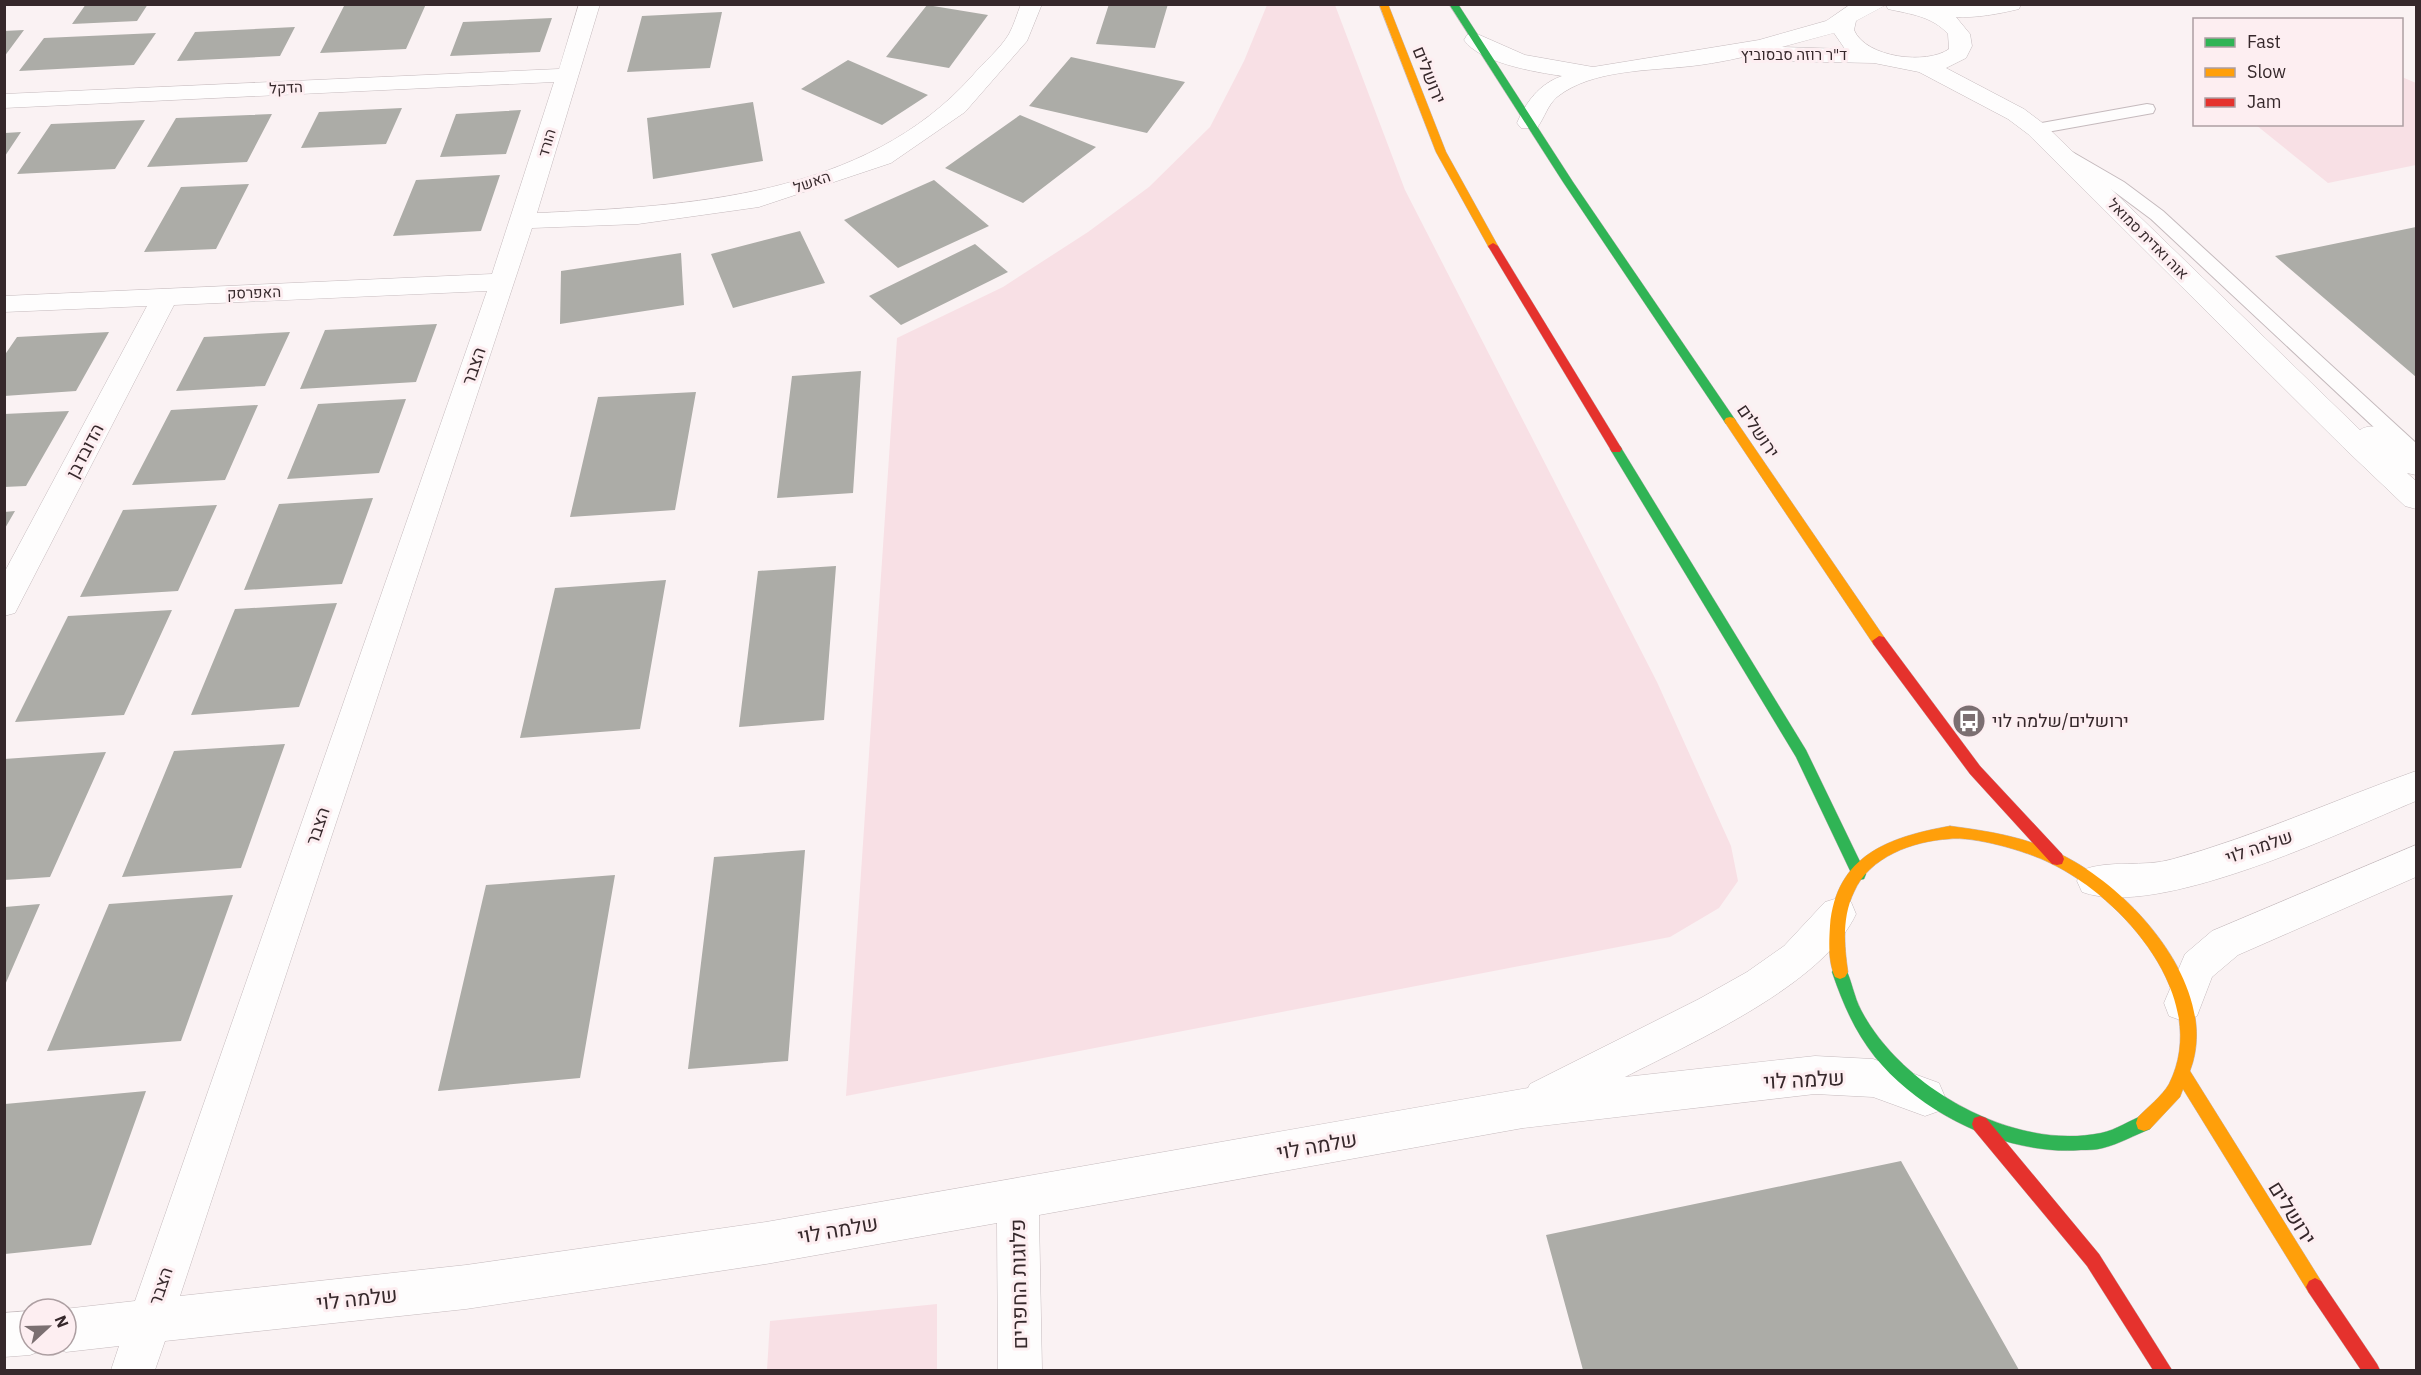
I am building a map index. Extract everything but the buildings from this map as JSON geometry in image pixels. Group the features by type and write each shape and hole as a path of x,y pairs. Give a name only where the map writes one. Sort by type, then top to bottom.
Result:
{"street":[{"name":"הורד","path":"503,282 590,4"},
{"name":"האשל","path":"522,221 638,216 759,200 883,158 957,107 1019,36 1032,4"},
{"name":"ירושלים","path":"1383,4 1441,152 1477,219 1801,754 1859,874"},
{"name":"ירושלים","path":"1453,4 1528,123 1921,702 2012,815 2057,859"},
{"name":"ד\"ר רוזה סבסוביץ","path":"1528,123 1536,106 1546,94 1563,84 1593,73 1713,56 1834,26 1855,10 1876,4"},
{"path":"1896,4 1923,10 1971,11 2011,4"},
{"name":"אוה ואדית סמואל","path":"1923,10 1953,25 1961,35 1962,45 1977,73 2278,367 2416,498"},
{"path":"1845,16 1843,26 1845,35 1852,43 1875,56 1907,64 1923,65 1947,60 1957,54 1962,45"},
{"name":"ד\"ר רוזה סבסוביץ","path":"1475,40 1497,55 1515,61 1593,73"},
{"name":"ד\"ר רוזה סבסוביץ","path":"1713,56 1795,54 1875,56"},
{"name":"אוה ואדית סמואל","path":"1923,65 2026,122"},
{"name":"הדקל","path":"4,102 568,75"},
{"name":"האפרסק","path":"4,304 503,282"},
{"name":"הצבר","path":"133,1371 503,282"},
{"name":"הדובדבן","path":"4,604 165,297"},
{"name":"אוה ואדית סמואל","path":"2278,367 2416,465"},
{"name":"שלמה לוי","path":"2095,881 2157,879 2195,869 2256,850 2416,786"},
{"path":"1950,832 2001,838 2043,851 2057,859 2095,881 2120,902 2155,939 2178,981 2190,1030 2184,1075 2163,1109 2128,1132 2084,1144 2032,1140 1980,1124 1938,1102 1902,1074 1873,1041 1851,1006 1837,966 1835,928 1844,895 1867,862 1904,841 1950,832"},
{"path":"2183,1003 2198,966 2225,943 2416,861"},
{"name":"שלמה לוי","path":"1523,1108 1713,1012 1760,984 1797,958 1838,914"},
{"name":"שלמה לוי","path":"78,1329 466,1287 766,1243 1523,1108 1815,1075 1873,1078 1938,1102"},
{"name":"ירושלים","path":"2184,1075 2306,1274 2371,1371"},
{"path":"1980,1124 2093,1260 2163,1371"},
{"name":"פלוגות החפרים","path":"1018,1197 1020,1371"}],"lane":[{"path":"2026,122 2147,109"},
{"path":"2055,147 2118,186 2157,215 2416,455"}],"shaded area":[{"path":"1267,5 1335,5 1405,190 1657,682 1731,846 1738,881 1719,908 1670,937 846,1096 897,338 1003,287 1088,232 1149,187 1210,127 1244,61"},
{"path":"2403,77 2416,83 2416,165 2328,183 2257,126 2403,126"},
{"path":"937,1304 937,1370 767,1370 770,1321"}],"traffic: fast":[{"path":"1453,4 1568,182 1730,421"},
{"path":"1616,449 1801,754 1859,874"},
{"path":"1840,972 1855,1014 1882,1053 1918,1087 1961,1115 2008,1135 2056,1144 2102,1141 2144,1123"}],"traffic: slow":[{"path":"1383,4 1441,152 1493,246"},
{"path":"1730,421 1879,641"},
{"path":"1950,832 2011,842 2068,865 2100,886 2130,914 2157,946 2177,982 2188,1019 2188,1056 2174,1091 2144,1123"},
{"path":"1840,972 1838,918 1842,902 1858,871 1871,859 1895,846 1950,832"},
{"path":"2183,1075 2315,1287"}],"traffic: jam":[{"path":"1493,246 1616,449"},
{"path":"1879,641 1975,770 2057,859"},
{"path":"1980,1124 2093,1260 2163,1370"},
{"path":"2315,1287 2371,1370"}],"place":[{"name":"ירושלים/שלמה לוי","path":"1969,721"}]}
